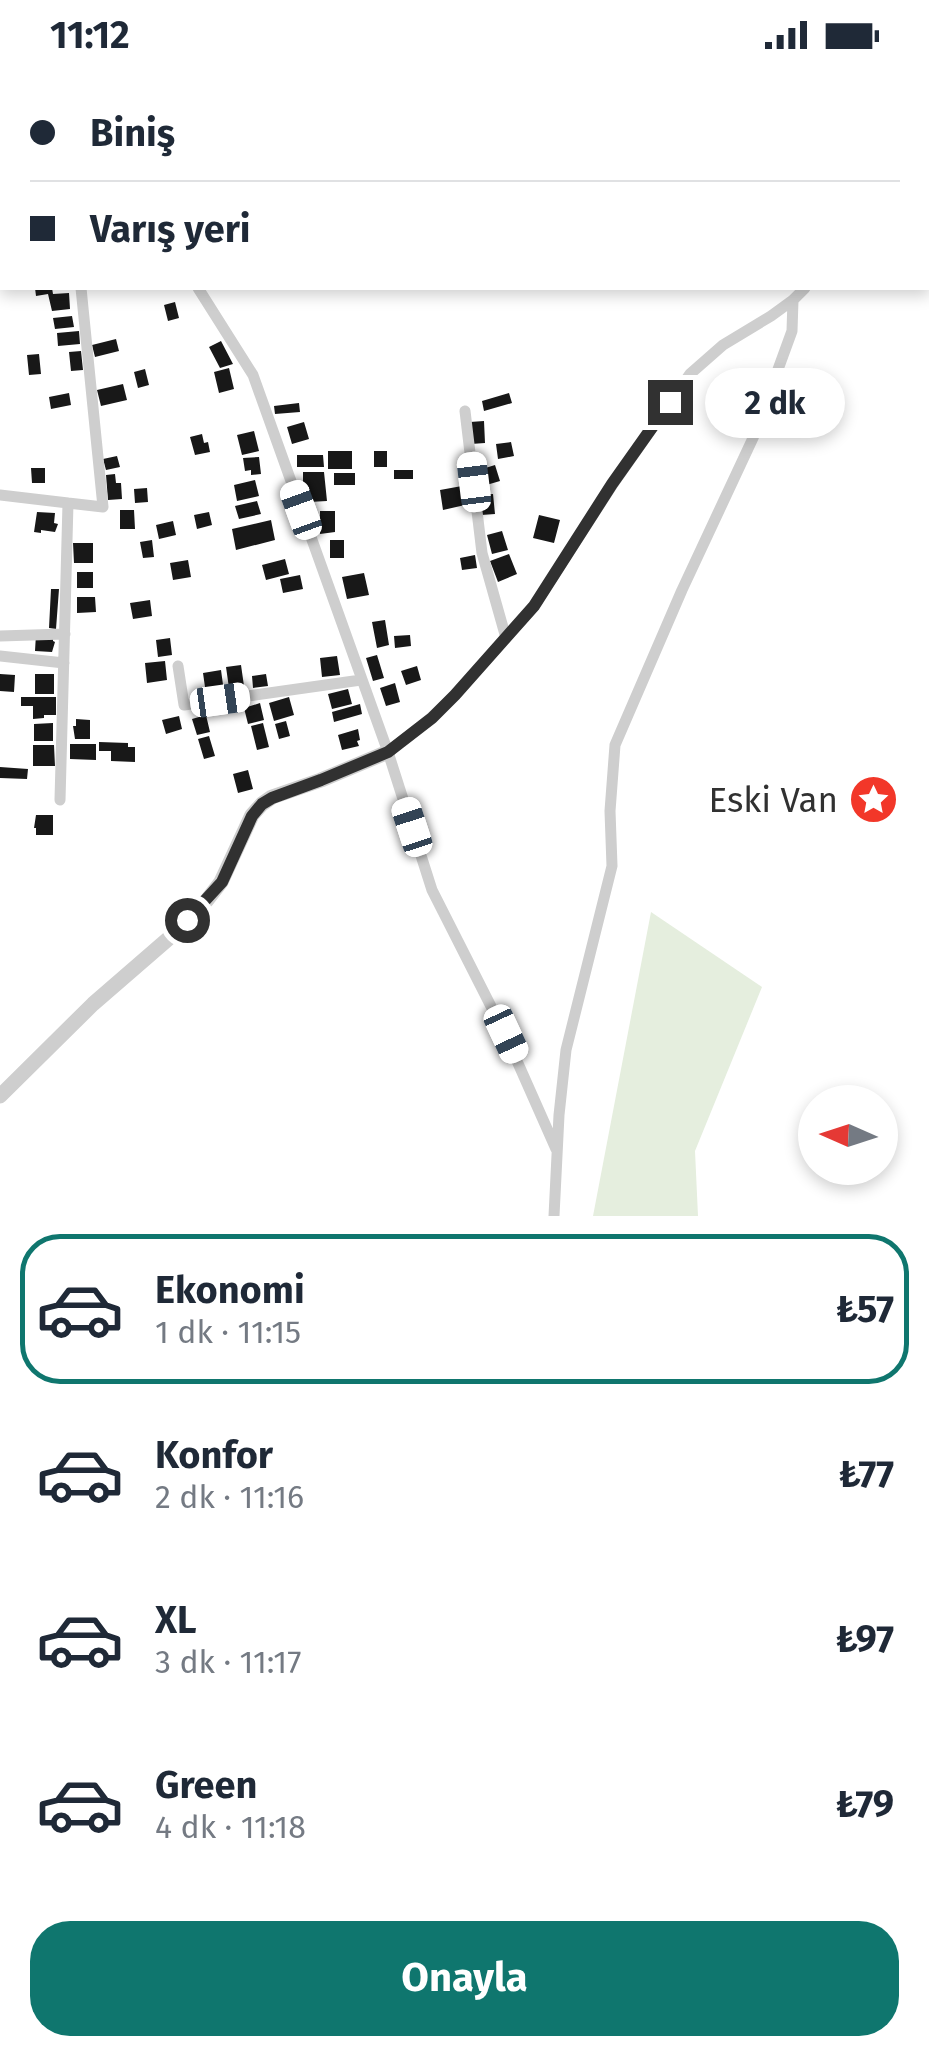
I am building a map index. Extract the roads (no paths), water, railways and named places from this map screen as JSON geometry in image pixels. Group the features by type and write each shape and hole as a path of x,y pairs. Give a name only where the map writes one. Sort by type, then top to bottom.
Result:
{"street":[{"path":"0,496 103,507 81,290"},
{"path":"199,290 253,376 388,752 432,890 506,1034 558,1152"},
{"path":"0,1096 207,900 222,882 252,816 262,804 388,752 432,718 534,606 612,484 690,374 723,345 803,290"},
{"path":"554,1216 566,1050 612,866 614,745 752,438 792,332 793,300"},
{"path":"465,411 482,553 506,638"},
{"path":"60,800 68,503"},
{"path":"0,636 64,634"},
{"path":"0,656 64,664"},
{"path":"178,666 184,705 361,680"}],"place":[{"name":"Eski Van","path":"873,800"}]}
